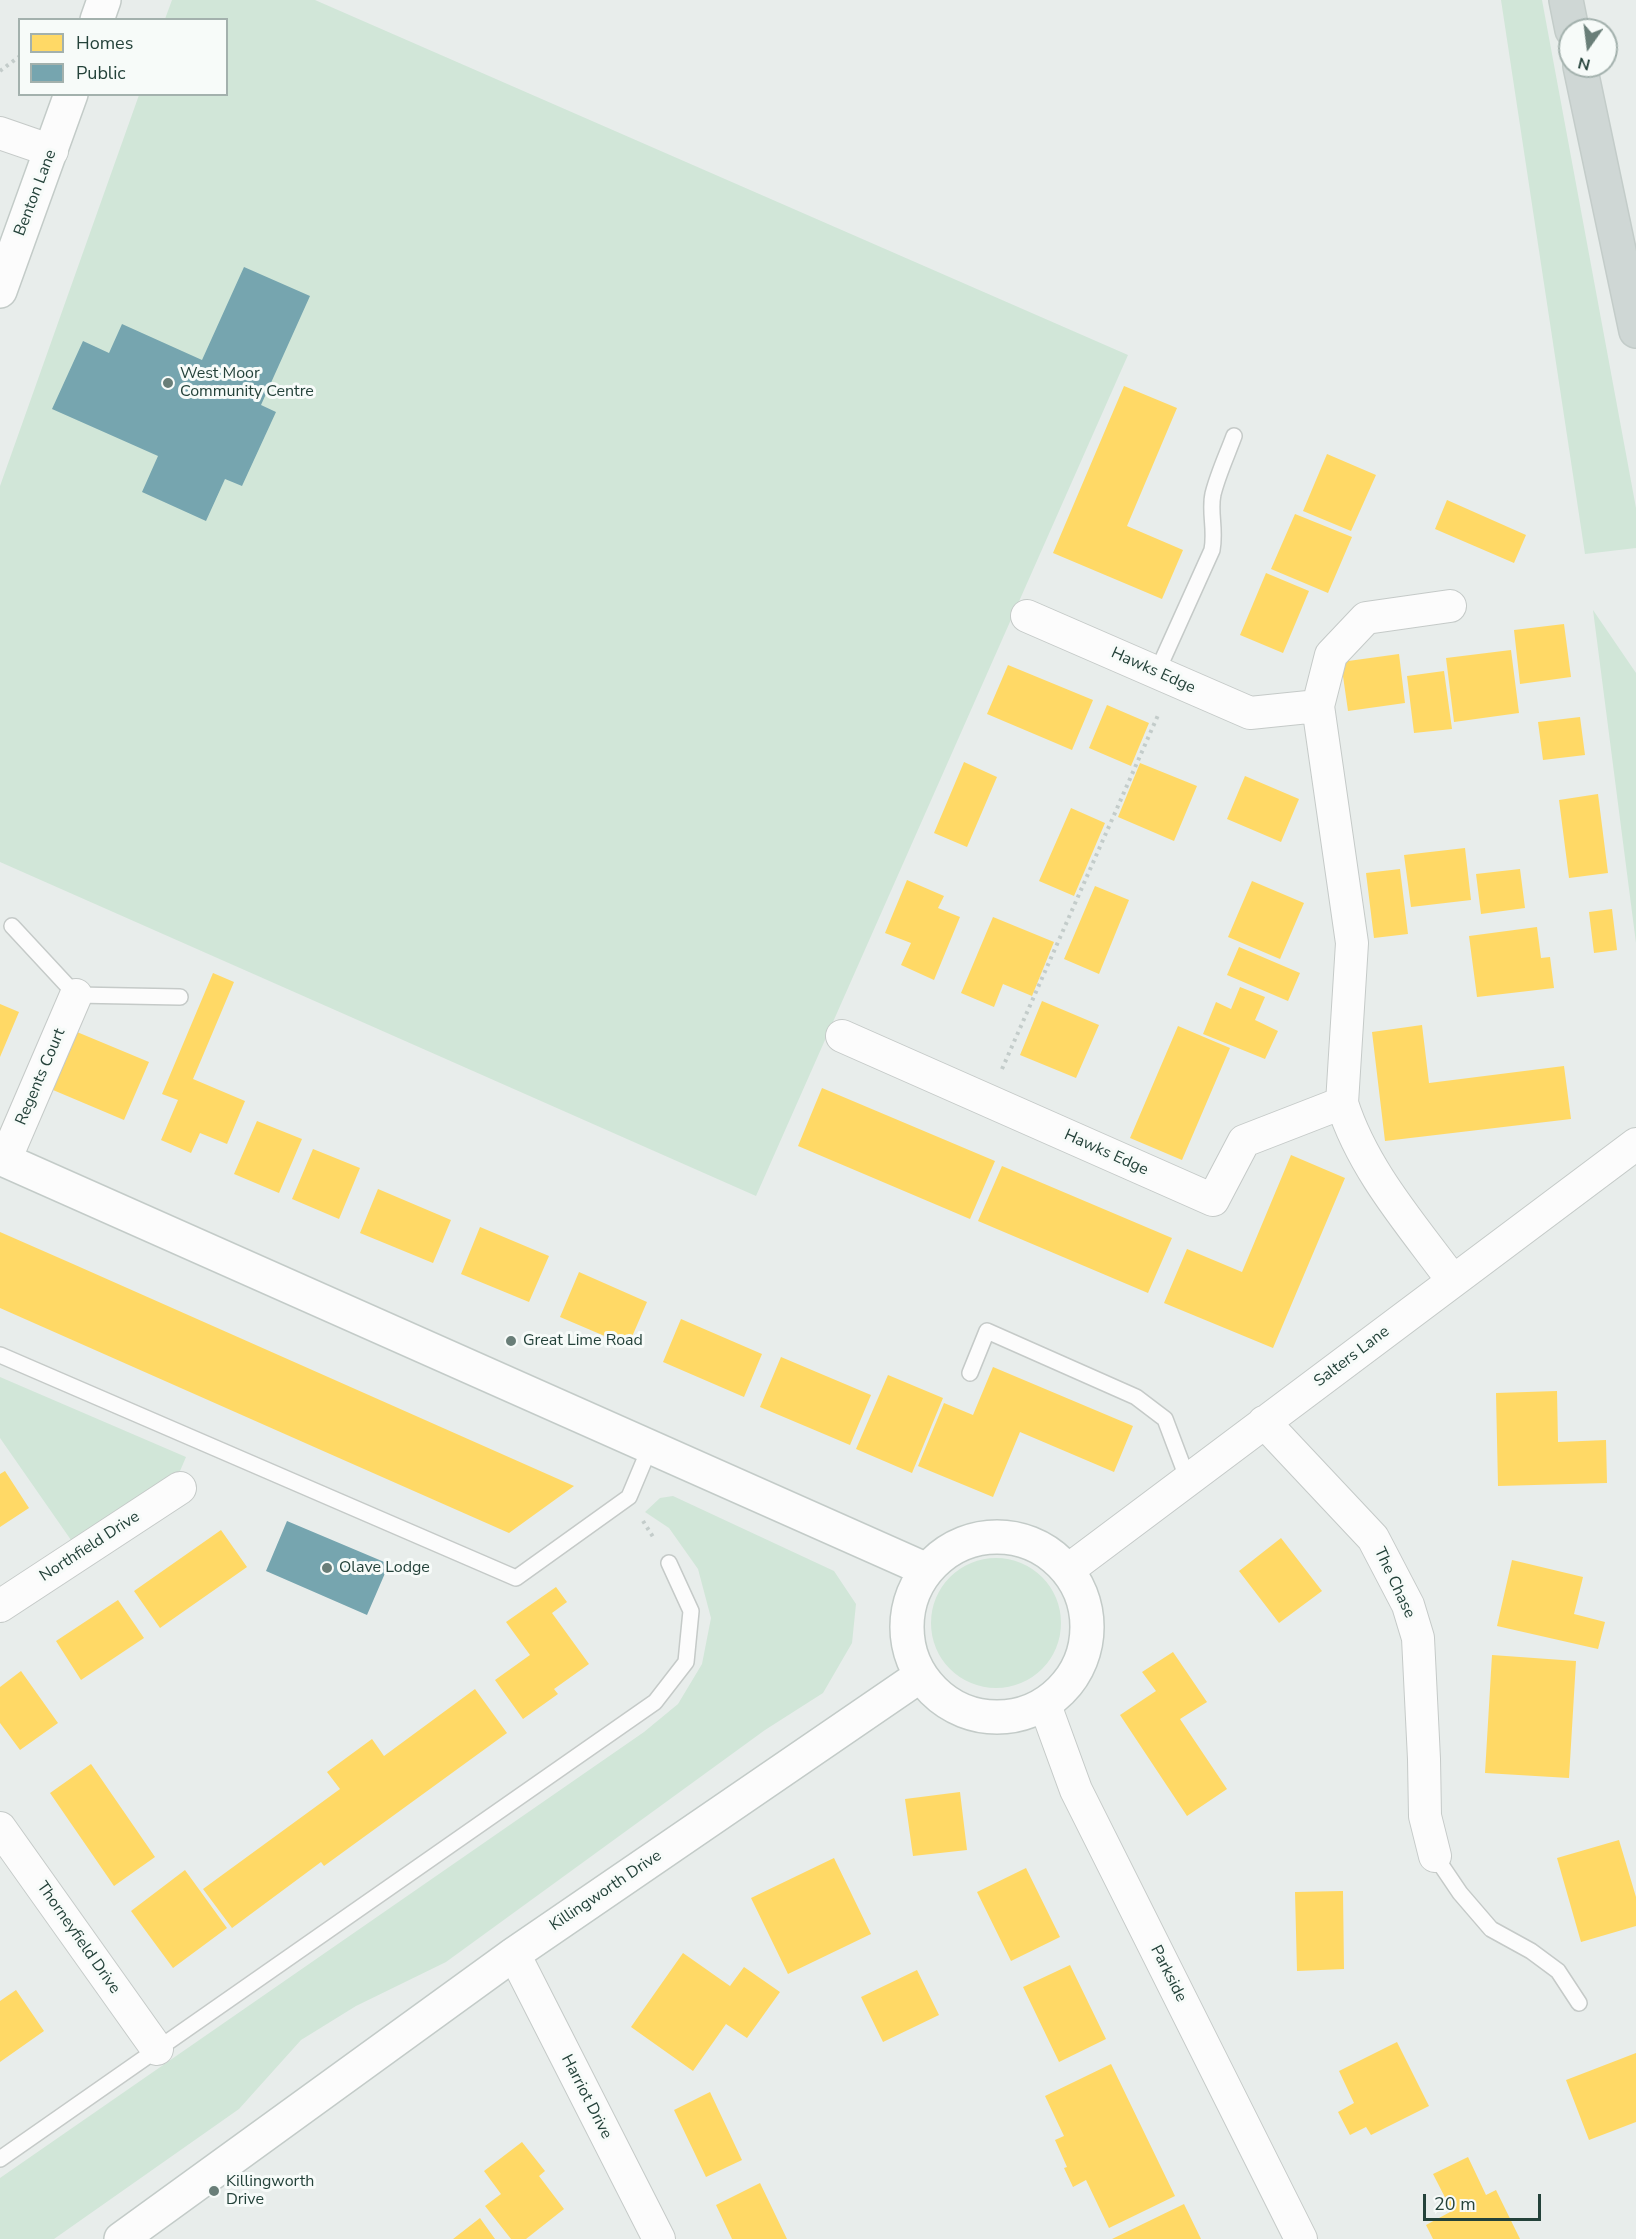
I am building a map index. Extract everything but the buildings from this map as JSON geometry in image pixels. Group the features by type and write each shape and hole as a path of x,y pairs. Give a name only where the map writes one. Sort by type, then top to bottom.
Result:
{"main road":[{"path":"98,18 104,0"},
{"path":"1566,0 1570,18"},
{"path":"1583,78 1636,331"},
{"name":"Benton Lane","path":"0,291 70,96"},
{"path":"3,1159 927,1570"},
{"path":"990,1537 1021,1540 1050,1553 1068,1570 1083,1598 1087,1640 1077,1671 1045,1705 1016,1717 977,1716 948,1704 920,1676 908,1646 907,1614 917,1584 927,1570 951,1549 990,1537"},
{"name":"Killingworth Drive","path":"121,2239 514,1954 920,1676"}],"street":[{"path":"0,133 52,152"},
{"path":"1450,606 1366,618 1331,655 1318,706 1352,943 1342,1103 1350,1130 1374,1173 1453,1281"},
{"name":"Hawks Edge","path":"1027,616 1250,713 1318,706"},
{"name":"Regents Court","path":"3,1159 76,994"},
{"name":"Hawks Edge","path":"842,1036 1213,1200 1244,1141 1342,1103"},
{"name":"Salters Lane","path":"1068,1570 1636,1144"},
{"name":"The Chase","path":"1264,1422 1373,1538 1408,1605 1418,1638 1425,1816 1435,1856"},
{"name":"Northfield Drive","path":"0,1606 180,1488"},
{"name":"Parkside","path":"1045,1705 1076,1790 1301,2239"},
{"name":"Thorneyfield Drive","path":"0,1828 157,2049"},
{"name":"Harriot Drive","path":"514,1954 659,2239"}],"lane":[{"path":"1165,676 1212,550 1215,535 1213,494 1234,436"},
{"path":"12,926 76,994 180,997"},
{"path":"970,1373 987,1331 1136,1397 1165,1419 1188,1480"},
{"path":"0,1355 516,1578 629,1497 650,1447"},
{"path":"0,2159 655,1702 686,1662 691,1611 669,1563"},
{"path":"1435,1856 1460,1893 1491,1929 1531,1950 1558,1971 1579,2003"}],"path":[{"path":"0,71 18,58"},
{"path":"988,1101 1165,676"},
{"path":"629,1497 669,1563"}],"green space":[{"path":"172,0 315,0 1128,355 756,1196 0,862 0,486 139,96 228,96 228,18 165,18"},
{"path":"1501,0 1542,0 1636,508 1636,548 1585,554"},
{"path":"1593,610 1636,673 1636,943"},
{"path":"0,1377 186,1457 180,1471 71,1540 0,1438"},
{"path":"673,1496 834,1571 856,1604 852,1643 823,1693 765,1730 446,1962 356,2006 301,2040 239,2109 54,2239 0,2239 0,2178 644,1732 678,1704 702,1664 711,1618 698,1569 669,1528 645,1512 660,1498"},
{"path":"996,1558 1021,1563 1042,1577 1056,1598 1061,1623 1056,1648 1042,1669 1021,1683 996,1688 971,1683 950,1669 936,1648 931,1623 936,1598 950,1577 971,1563"}],"place":[{"name":"West Moor Community Centre","path":"168,383"},
{"name":"Great Lime Road","path":"511,1341"},
{"name":"Olave Lodge","path":"327,1568"},
{"name":"Killingworth Drive","path":"214,2191"}]}
